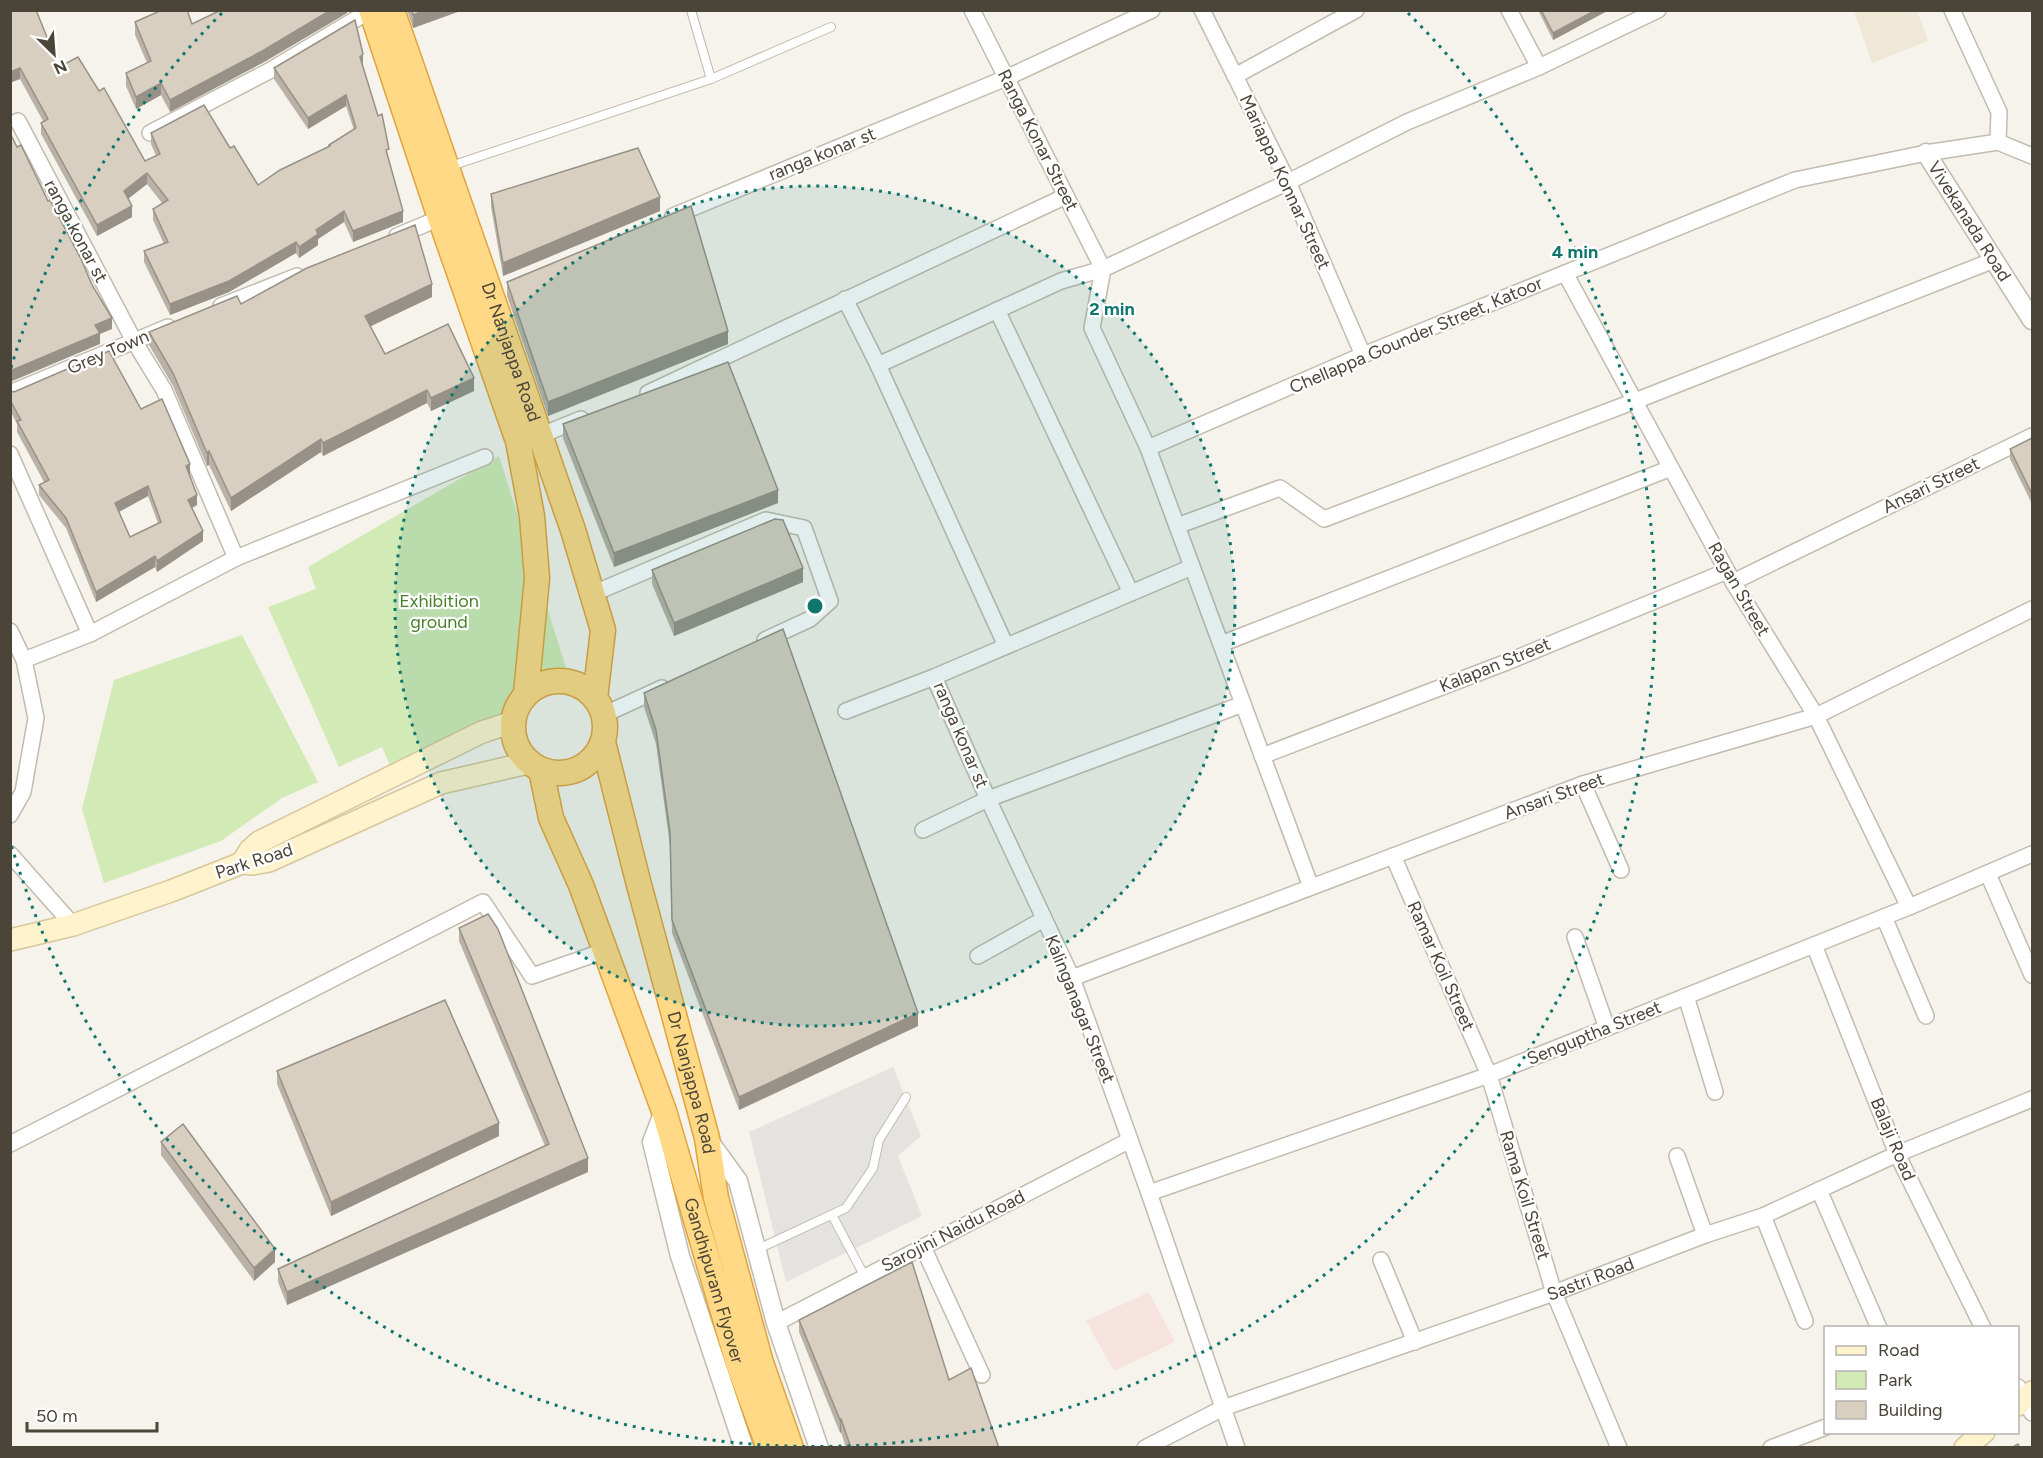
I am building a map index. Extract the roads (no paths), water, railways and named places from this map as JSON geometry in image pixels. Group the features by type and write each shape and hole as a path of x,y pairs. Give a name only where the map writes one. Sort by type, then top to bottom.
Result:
{"highway":[{"name":"Dr Nanjappa Road","path":"371,10 440,218 510,385 539,436 573,530 603,630 599,707"},
{"name":"Dr Nanjappa Road","path":"392,10 446,167 499,288 518,441 532,516 537,578 526,694"},
{"path":"554,681 570,682 584,688 599,707 605,727 603,742 596,755 585,766 571,772 556,774 535,766 518,751 513,737 513,722 517,707 526,694 554,681"},
{"name":"Dr Nanjappa Road","path":"603,742 707,1138"},
{"path":"535,766 551,818 581,885 664,1111"},
{"name":"Gandhipuram Flyover","path":"664,1111 739,1365 769,1448"},
{"name":"Gandhipuram Flyover","path":"707,1138 716,1198 761,1363 791,1448"}],"main road":[{"path":"242,863 250,850 259,842 482,732 513,722"},
{"name":"Park Road","path":"10,940 73,925 171,891 242,863 270,861 441,783 535,766"},
{"path":"1965,1448 1982,1434"}],"street":[{"path":"150,133 269,71 371,10"},
{"name":"Ranga Konar Street","path":"972,10 1103,269"},
{"name":"ranga konar st","path":"656,223 1006,78 1152,10"},
{"name":"Mariappa Konnar Street","path":"1202,10 1288,182 1363,355"},
{"path":"1235,76 1356,10"},
{"path":"1509,10 1539,67"},
{"path":"878,364 1061,281 1103,269 1288,182 1407,122 1539,67 1658,10"},
{"path":"1952,10 1999,111 1998,142 2032,156"},
{"name":"ranga konar st","path":"18,121 134,341 164,390 236,558"},
{"name":"Chellappa Gounder Street, Katoor","path":"1149,448 1363,355 1795,180 1926,153 1998,142"},
{"name":"Vivekanada Road","path":"1926,153 2032,320"},
{"path":"632,400 1066,196"},
{"path":"386,240 440,218"},
{"path":"1177,526 1280,488 1324,519 1635,401 1994,260"},
{"path":"1103,269 1092,328 1149,448 1311,887"},
{"path":"212,310 311,270"},
{"name":"Ragan Street","path":"1565,273 1730,577 1816,716 1910,907"},
{"path":"845,299 878,364 1006,646"},
{"path":"997,310 1131,593"},
{"name":"Grey Town","path":"10,393 181,322"},
{"path":"539,436 591,416"},
{"name":"Ansari Street","path":"1730,577 2032,436"},
{"path":"10,454 90,634"},
{"path":"24,660 90,634 236,558 485,458"},
{"path":"1221,644 1671,468"},
{"path":"592,594 766,520 804,528 830,601 810,618 748,648"},
{"name":"ranga konar st","path":"988,799 933,677 1192,567"},
{"name":"Kalapan Street","path":"1262,756 1730,577"},
{"name":"Ansari Street","path":"1072,978 1582,784 1816,716 2032,609"},
{"path":"10,631 24,660 36,718 23,792 10,815"},
{"path":"846,711 933,677"},
{"path":"599,707 676,681"},
{"path":"923,830 988,799 1243,704"},
{"path":"1582,784 1621,870"},
{"name":"Kalinganagar Street","path":"988,799 1072,978 1237,1448"},
{"path":"10,854 73,925"},
{"name":"Senguptha Street","path":"1149,1193 1489,1075 1910,907 2032,854"},
{"name":"Ramar Koil Street","path":"1393,856 1489,1075"},
{"path":"1988,874 2032,975"},
{"path":"10,1144 483,902 532,976 604,951"},
{"path":"1884,917 1926,1016"},
{"path":"978,956 1044,919"},
{"path":"1575,937 1607,1028"},
{"name":"Balaji Road","path":"1814,945 1898,1154 1982,1326"},
{"path":"1686,996 1715,1092"},
{"name":"Rama Koil Street","path":"1489,1075 1554,1293 1619,1448"},
{"name":"Sastri Road","path":"1144,1448 1223,1408 1554,1293 1705,1235 1763,1216 1898,1154 2031,1102"},
{"path":"664,1111 652,1142 680,1256 744,1448"},
{"name":"Dr Nanjappa Road","path":"707,1138 738,1181 776,1323 819,1448"},
{"name":"Sarojini Naidu Road","path":"776,1323 1130,1140"},
{"path":"1677,1156 1705,1235"},
{"path":"1819,1190 1878,1326"},
{"path":"1763,1216 1805,1321"},
{"path":"923,1247 982,1375"},
{"path":"1381,1260 1415,1342"},
{"path":"1771,1448 1824,1428"}],"lane":[{"path":"691,10 711,79"},
{"path":"446,167 711,79 831,27"},
{"path":"756,1250 846,1208 873,1168 879,1140 906,1097"},
{"path":"832,1215 865,1276"}],"park label":[{"name":"Exhibition ground","path":"439,611"}]}
